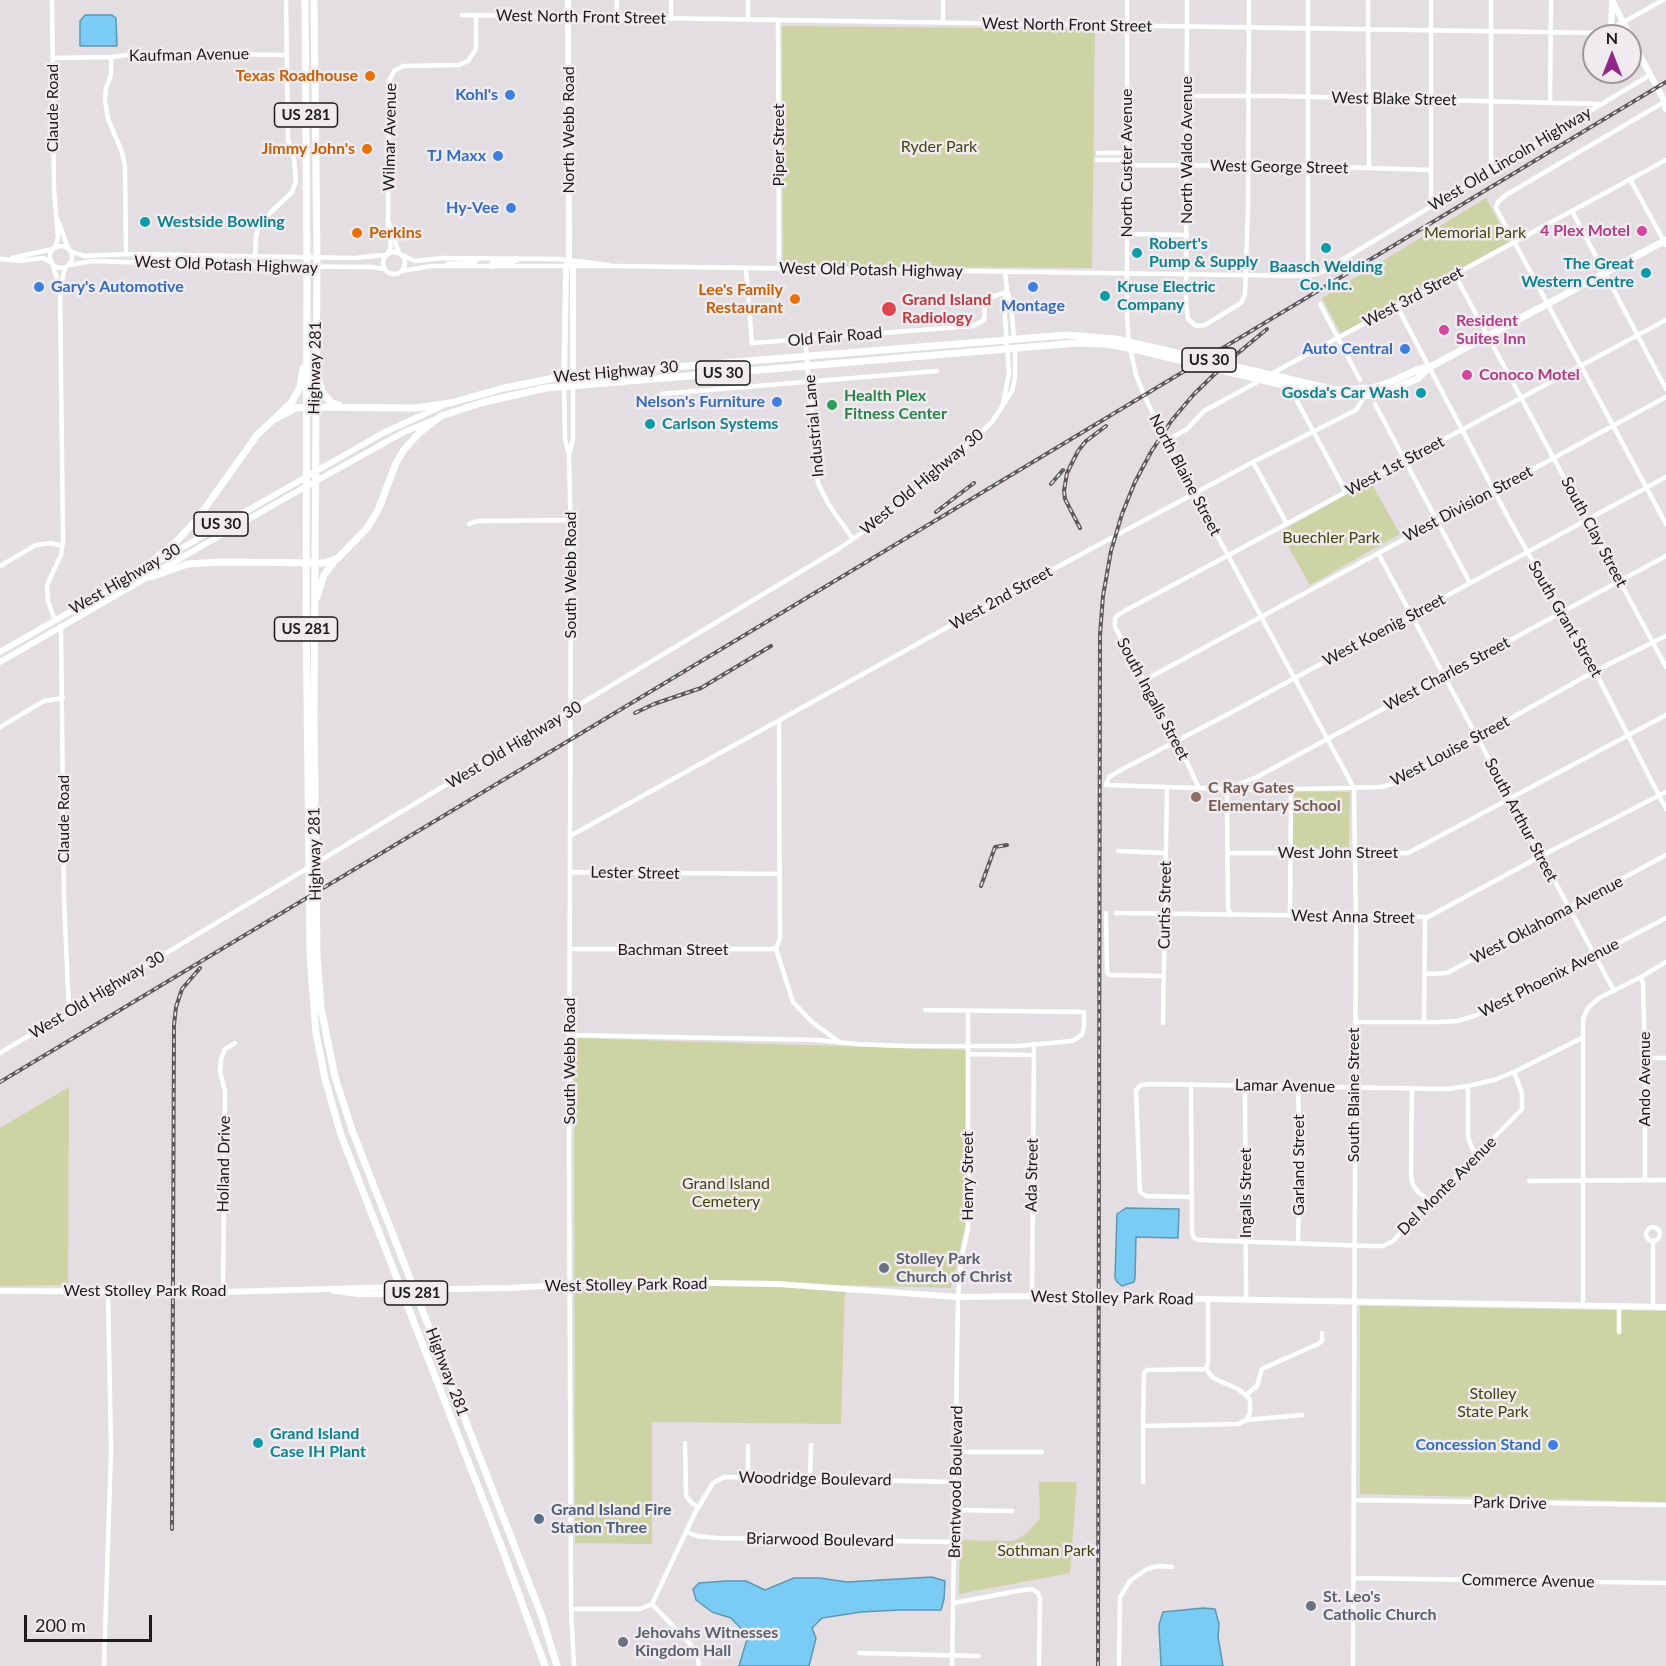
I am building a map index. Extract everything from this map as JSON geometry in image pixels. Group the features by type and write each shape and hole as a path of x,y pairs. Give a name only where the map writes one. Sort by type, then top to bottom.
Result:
{"highway":[{"name":"Highway 281","path":"305,0 307,339 311,407 313,1008 325,1079 341,1135 504,1553 544,1666"},
{"name":"Highway 281","path":"311,407 316,340 314,0"},
{"name":"West 2nd Street","path":"1365,392 1417,370 1430,367 1665,241"},
{"name":"West Highway 30","path":"450,402 504,388 568,376 1074,335 1336,390 1365,392"},
{"path":"277,418 292,402 300,387 307,339"},
{"path":"316,340 319,382 323,394 332,403 356,407"},
{"name":"West Highway 30","path":"441,417 484,402 568,385 1077,343 1115,342 1336,397 1365,392"},
{"path":"144,568 177,541 198,518 246,449 265,426 277,418 296,408 415,408 450,402"},
{"path":"314,617 318,590 324,575 368,527 379,508 403,451 419,433 441,417"},
{"path":"150,577 188,564 310,563 330,562 338,558"},
{"name":"Highway 281","path":"310,563 314,617 312,849"},
{"name":"Highway 281","path":"313,912 320,999 335,1077 352,1130 537,1605 557,1666"}],"main road":[{"name":"North Webb Road","path":"568,0 569,265"},
{"path":"1612,0 1623,23"},
{"path":"1611,24 1612,0"},
{"path":"1642,59 1666,102 1666,109"},
{"name":"South Webb Road","path":"568,385 569,265"},
{"name":"West Highway 30","path":"0,652 383,432 450,402"},
{"name":"West Highway 30","path":"0,662 324,476 404,432 441,417"},
{"path":"61,627 60,622 64,615"},
{"path":"49,634 55,625 55,620"},
{"name":"West Stolley Park Road","path":"0,1291 415,1290 439,1293 450,1289 645,1282 778,1284 958,1297 1032,1296 1666,1307"}],"street":[{"name":"Claude Road","path":"52,0 54,190 58,237 54,248"},
{"path":"255,256 258,229 292,192 296,182 294,159 288,140 286,0"},
{"path":"616,18 617,0"},
{"path":"671,0 671,19"},
{"path":"748,0 748,20"},
{"path":"943,0 943,23"},
{"name":"North Custer Avenue","path":"1127,0 1126,273 1128,336 1135,370 1144,395"},
{"name":"North Waldo Avenue","path":"1187,0 1188,319 1196,326 1206,325 1241,303 1245,295 1246,276"},
{"path":"1246,276 1249,0"},
{"path":"1308,0 1308,276"},
{"path":"1368,0 1369,168"},
{"path":"1431,0 1431,206"},
{"path":"1491,0 1491,170"},
{"path":"1550,103 1551,0"},
{"name":"West North Front Street","path":"1623,23 1664,0"},
{"name":"West North Front Street","path":"462,15 1582,33"},
{"name":"Wilmar Avenue","path":"387,254 391,247 388,220 388,88 391,75 399,68 410,65 459,65 468,61 476,49 476,15"},
{"name":"Piper Street","path":"778,21 779,269"},
{"name":"Kaufman Avenue","path":"126,254 125,167 122,152 108,119 105,100 106,88 111,75 111,57 152,53 287,55"},
{"path":"53,58 111,57"},
{"name":"West Old Lincoln Highway","path":"1126,273 1308,276 1322,272 1650,75"},
{"name":"West Blake Street","path":"1188,96 1600,104"},
{"path":"1666,102 1506,195 1498,202 1496,208 1666,524"},
{"path":"1098,153 1127,153"},
{"name":"West George Street","path":"1097,160 1188,166 1307,166 1431,170"},
{"name":"West 3rd Street","path":"1166,441 1187,429 1204,411 1666,160"},
{"path":"1630,179 1665,241"},
{"path":"1572,211 1666,388"},
{"name":"Claude Road","path":"57,215 69,250"},
{"name":"Wilmar Avenue","path":"388,220 401,254"},
{"path":"1127,234 1187,235"},
{"path":"9,259 60,246 69,250 72,259 60,289"},
{"path":"54,248 50,255 60,289 63,546 46,585 48,602 55,620"},
{"name":"West Old Potash Highway","path":"69,250 84,256 126,254 370,258 387,254"},
{"path":"387,254 401,254 405,265 402,271 393,274 384,269 382,262 387,254"},
{"name":"West Old Potash Highway","path":"401,254 415,261 519,259 569,265"},
{"path":"149,263 179,260 183,255"},
{"path":"199,265 202,261 218,261 232,256"},
{"path":"0,259 20,261 43,258 58,268 67,267"},
{"path":"442,266 450,263 475,262 478,258"},
{"path":"491,267 492,263 512,262 519,259"},
{"name":"West Old Potash Highway","path":"67,267 93,261 384,269"},
{"name":"West Old Potash Highway","path":"402,271 442,266 569,265 1126,273"},
{"name":"Old Fair Road","path":"746,268 752,344 978,325 984,320 985,303 988,298 1007,292"},
{"name":"West Old Highway 30","path":"0,1053 570,711 853,539 886,516 948,464 992,422 1004,404 1011,348 1004,303 1007,292 1005,272"},
{"name":"South Clay Street","path":"1455,275 1666,666"},
{"path":"1320,304 1360,380"},
{"name":"South Grant Street","path":"1397,306 1493,490 1595,671 1666,808"},
{"name":"West 1st Street","path":"1124,612 1666,320"},
{"name":"Industrial Lane","path":"805,339 818,483 829,505 853,539"},
{"path":"661,394 937,371"},
{"name":"South Webb Road","path":"568,385 565,439 569,455 570,520 571,1609 574,1666"},
{"name":"West 2nd Street","path":"570,836 1253,462 1358,409 1365,392"},
{"name":"North Blaine Street","path":"1144,395 1166,441 1228,555"},
{"name":"West Division Street","path":"1143,681 1666,397"},
{"path":"1297,401 1346,492"},
{"path":"1375,404 1470,584"},
{"path":"1253,462 1287,524"},
{"name":"West Koenig Street","path":"1106,785 1109,777 1121,770 1666,477"},
{"path":"470,524 477,520 570,520"},
{"path":"0,566 43,543 63,546"},
{"name":"South Arthur Street","path":"1378,553 1614,992"},
{"name":"South Blaine Street","path":"1228,555 1354,788 1356,918 1353,1666"},
{"name":"West Charles Street","path":"1227,789 1257,777 1666,556"},
{"name":"South Ingalls Street","path":"1124,612 1115,618 1116,627 1177,741 1199,788"},
{"name":"Claude Road","path":"61,627 64,900 69,1011"},
{"name":"West Louise Street","path":"1106,785 1258,790 1381,787 1398,782 1595,671 1666,636"},
{"path":"0,727 44,701 63,698"},
{"name":"West John Street","path":"1228,853 1408,853 1666,715"},
{"path":"779,721 780,938 776,949 793,1002 812,1022 840,1043"},
{"path":"1257,777 1258,790"},
{"name":"Curtis Street","path":"1163,1023 1167,787"},
{"path":"1227,789 1228,908 1231,915"},
{"path":"1290,916 1291,789"},
{"name":"West Anna Street","path":"1116,913 1425,918 1666,792"},
{"path":"1118,851 1165,853"},
{"name":"West Oklahoma Avenue","path":"1425,974 1447,973 1666,855"},
{"name":"Lester Street","path":"570,872 780,874"},
{"path":"1106,913 1107,972 1112,975 1164,976"},
{"path":"1424,1022 1425,918"},
{"name":"West Phoenix Avenue","path":"1354,1022 1458,1021 1474,1016 1510,1000 1666,918"},
{"name":"Bachman Street","path":"570,949 776,949"},
{"path":"1583,1306 1583,1019 1588,1008 1599,998 1614,992 1666,962"},
{"name":"Ando Avenue","path":"1641,977 1645,1058 1645,1180"},
{"path":"570,1035 817,1040 840,1043 969,1047 1072,1041 1082,1035 1084,1012 925,1010"},
{"name":"Henry Street","path":"958,1297 961,1261 968,1228 968,1012"},
{"name":"Lamar Avenue","path":"1191,1197 1146,1196 1140,1192 1136,1090 1143,1085 1447,1089 1468,1086 1514,1072 1582,1038"},
{"name":"Holland Drive","path":"223,1292 225,1091 220,1072 225,1049 235,1043"},
{"name":"Ada Street","path":"1032,1296 1034,1044"},
{"path":"969,1054 1034,1055"},
{"path":"1645,1058 1666,1058"},
{"name":"Del Monte Avenue","path":"1191,1197 1194,1238 1199,1240 1383,1246 1393,1241 1522,1109 1522,1093 1514,1072"},
{"path":"1191,1084 1191,1197"},
{"name":"Ingalls Street","path":"1245,1086 1246,1300"},
{"path":"1468,1086 1468,1137 1477,1155"},
{"name":"Garland Street","path":"1298,1087 1300,1157 1298,1243"},
{"path":"1412,1088 1411,1176 1418,1192 1431,1202"},
{"path":"1529,1181 1666,1180"},
{"path":"1653,1241 1653,1307"},
{"path":"104,1666 111,1450 108,1291"},
{"name":"Brentwood Boulevard","path":"952,1666 958,1297"},
{"path":"1206,1369 1208,1299"},
{"path":"1619,1307 1619,1332"},
{"path":"1246,1395 1257,1386 1262,1369 1318,1344 1322,1341 1322,1333"},
{"path":"1206,1369 1213,1378 1238,1389 1250,1399 1251,1406 1246,1420"},
{"path":"1143,1482 1144,1373 1147,1370 1206,1369"},
{"path":"1143,1426 1238,1424 1246,1420 1302,1415"},
{"path":"685,1443 686,1496 698,1507"},
{"path":"810,1478 811,1445"},
{"path":"748,1446 748,1477"},
{"path":"956,1452 1042,1452"},
{"name":"Woodridge Boulevard","path":"652,1604 698,1507 712,1483 724,1477 955,1482"},
{"name":"Park Drive","path":"1355,1500 1666,1505"},
{"path":"955,1510 1012,1511"},
{"name":"Briarwood Boulevard","path":"686,1532 717,1538 954,1542"},
{"path":"1119,1666 1120,1597 1130,1581 1147,1569 1159,1566 1172,1567"},
{"name":"Commerce Avenue","path":"1354,1578 1666,1583"},
{"path":"954,1603 1032,1589 1038,1593 1041,1598 1039,1666"},
{"path":"571,1609 640,1608 652,1604 690,1644 697,1654 699,1666"},
{"path":"859,1653 978,1656"}],"green space":[{"name":"Ryder Park","path":"782,26 1095,29 1092,268 783,266"},
{"name":"Memorial Park","path":"1486,198 1509,242 1341,334 1322,298"},
{"name":"Buechler Park","path":"1370,481 1400,534 1310,585 1280,532"},
{"path":"1293,791 1350,792 1349,849 1292,848"},
{"name":"Grand Island Cemetery","path":"574,1038 966,1050 965,1227 951,1288 845,1285 841,1424 652,1422 652,1544 575,1543"},
{"path":"69,1087 68,1285 0,1286 0,1128"},
{"name":"Stolley State Park","path":"1360,1306 1666,1311 1666,1502 1360,1494"},
{"name":"Sothman Park","path":"1039,1482 1077,1482 1070,1573 959,1594 960,1540 1014,1541 1027,1533 1040,1518"}],"water":[{"path":"85,15 112,15 116,18 117,46 80,46 80,21"},
{"path":"1126,1208 1179,1209 1178,1238 1136,1237 1134,1282 1122,1286 1115,1278 1117,1214"},
{"path":"932,1577 945,1581 941,1610 861,1612 822,1618 812,1628 816,1638 809,1666 739,1666 748,1636 731,1618 712,1612 696,1600 693,1589 699,1583 725,1581 746,1581 765,1590 794,1578 820,1578 847,1582"},
{"path":"1215,1609 1219,1624 1218,1637 1223,1666 1161,1666 1159,1625 1163,1612"}],"railway":[{"path":"0,1082 1666,82"},
{"path":"1098,1666 1100,635 1103,596 1111,551 1122,514 1151,452 1172,420 1194,394 1226,363 1267,329"},
{"path":"1080,528 1065,499 1067,473 1086,441 1106,426"},
{"path":"1051,484 1063,470"},
{"path":"936,512 974,483"},
{"path":"635,713 701,688 771,646"},
{"path":"981,886 995,847 1007,845"},
{"path":"172,1529 174,1025 176,1007 182,989 200,968"}],"place":[{"name":"Texas Roadhouse","path":"370,76"},
{"name":"Kohl's","path":"510,95"},
{"name":"Jimmy John's","path":"367,149"},
{"name":"TJ Maxx","path":"498,156"},
{"name":"Hy-Vee","path":"511,208"},
{"name":"Westside Bowling","path":"145,222"},
{"name":"4 Plex Motel","path":"1642,231"},
{"name":"Perkins","path":"357,233"},
{"name":"Baasch Welding Co. Inc.","path":"1326,248"},
{"name":"Robert's Pump & Supply","path":"1137,253"},
{"name":"The Great Western Centre","path":"1646,273"},
{"name":"Gary's Automotive","path":"39,287"},
{"name":"Montage","path":"1033,287"},
{"name":"Kruse Electric Company","path":"1105,296"},
{"name":"Lee's Family Restaurant","path":"795,299"},
{"name":"Grand Island Radiology","path":"889,309"},
{"name":"Resident Suites Inn","path":"1444,330"},
{"name":"Auto Central","path":"1405,349"},
{"name":"Conoco Motel","path":"1467,375"},
{"name":"Gosda's Car Wash","path":"1421,393"},
{"name":"Nelson's Furniture","path":"777,402"},
{"name":"Health Plex Fitness Center","path":"832,405"},
{"name":"Carlson Systems","path":"650,424"},
{"name":"C Ray Gates Elementary School","path":"1196,797"},
{"name":"Stolley Park Church of Christ","path":"884,1268"},
{"name":"Grand Island Case IH Plant","path":"258,1443"},
{"name":"Concession Stand","path":"1553,1445"},
{"name":"Grand Island Fire Station Three","path":"539,1519"},
{"name":"St. Leo's Catholic Church","path":"1311,1606"},
{"name":"Jehovahs Witnesses Kingdom Hall","path":"623,1642"}]}
